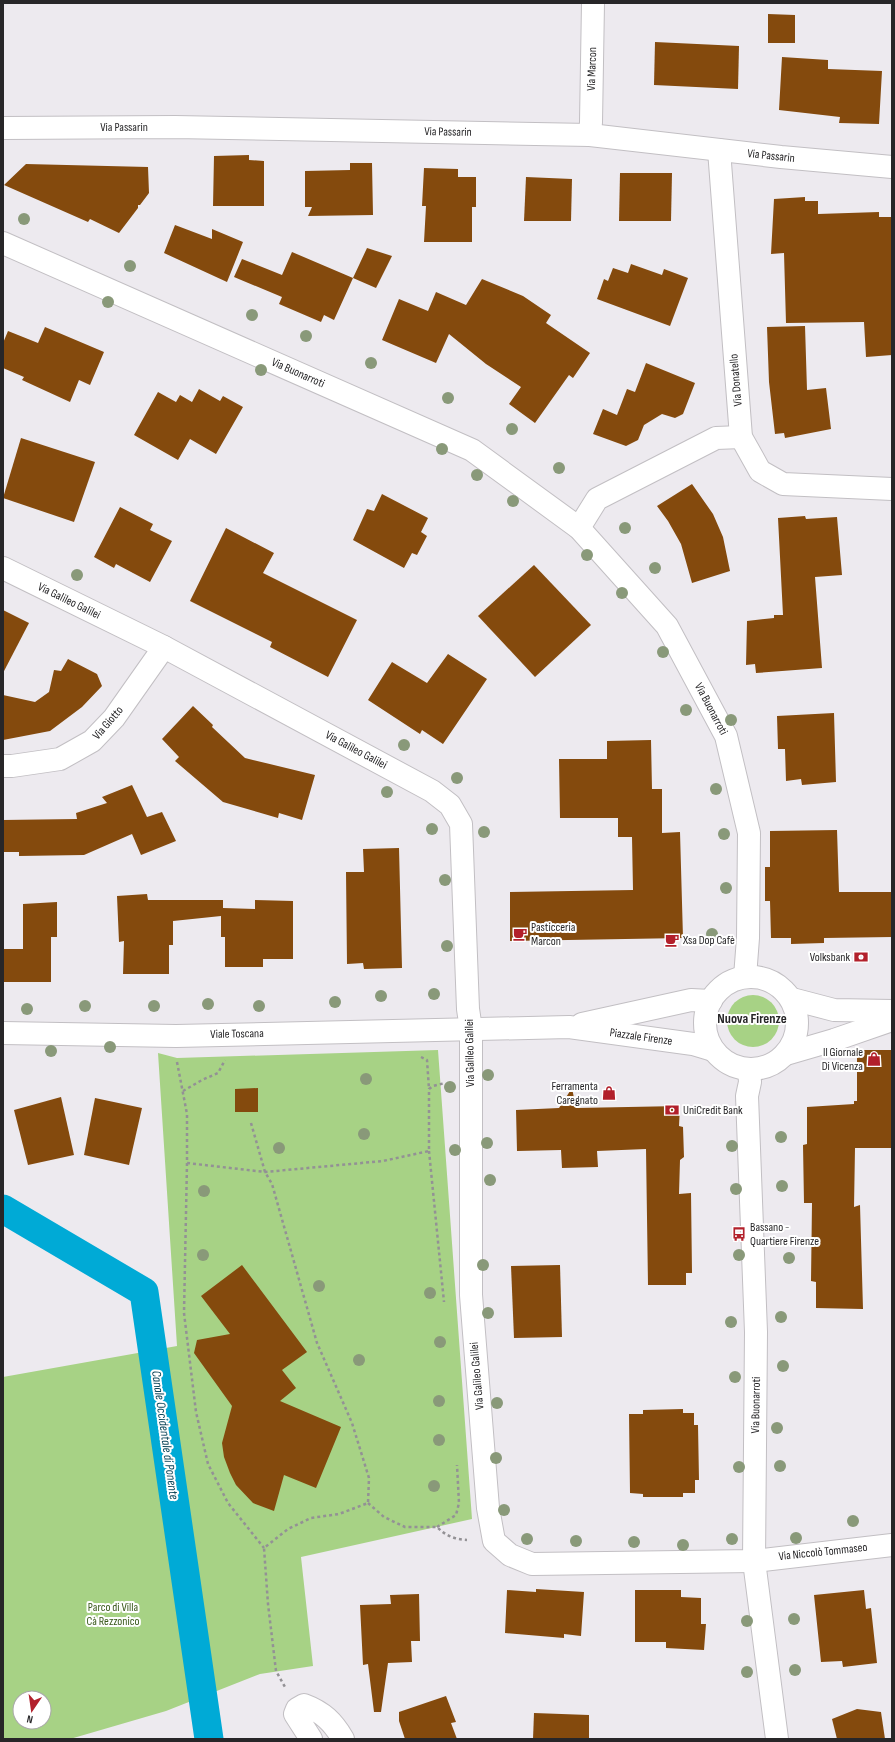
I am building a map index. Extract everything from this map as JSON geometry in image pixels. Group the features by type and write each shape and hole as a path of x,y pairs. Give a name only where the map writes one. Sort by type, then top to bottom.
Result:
{"street":[{"name":"Via Marcon","path":"590,135 593,3"},
{"name":"Via Passarin","path":"3,128 175,127 590,135 781,157 892,167"},
{"name":"Via Donatello","path":"719,150 741,437 760,471 782,484 892,489"},
{"name":"Via Buonarroti","path":"3,243 472,450 579,528 667,626 726,736 749,833 748,938 745,977"},
{"path":"579,528 597,499 716,438 741,437"},
{"name":"Via Galileo Galilei","path":"3,568 164,647 432,791 450,805 461,824 470,1029 471,1295 488,1508 494,1541"},
{"name":"Via Giotto","path":"3,766 12,766 60,758 92,741 114,718 164,647"},
{"name":"Piazzale Firenze","path":"745,977 759,977 772,981 783,988 792,999 797,1013 798,1027 794,1042 786,1054 777,1062 765,1067 749,1069 736,1067 721,1058 713,1050 706,1034 706,1011 719,989 731,981 745,977"},
{"path":"792,999 834,1010 892,1011"},
{"name":"Piazzale Firenze","path":"569,1027 691,1000 711,1001"},
{"name":"Piazzale Firenze","path":"786,1054 834,1040 892,1020"},
{"name":"Piazzale Firenze","path":"470,1029 569,1027 692,1044 713,1050"},
{"name":"Viale Toscana","path":"3,1033 176,1036 470,1029"},
{"name":"Via Buonarroti","path":"749,1069 750,1082 747,1096 756,1332 754,1560 777,1739"},
{"path":"494,1541 510,1555 532,1564 754,1560"},
{"name":"Via Niccolò Tommaseo","path":"754,1560 892,1545"},
{"path":"311,1739 295,1714 298,1709 304,1705 318,1710 335,1726 343,1739"}],"path":[{"path":"176,1036 176,1058 187,1114 188,1163 184,1313 196,1412 208,1464 228,1503 264,1548 268,1604 276,1671 298,1709"},
{"path":"420,1057 427,1060 429,1089 429,1151 444,1305"},
{"path":"183,1091 218,1073 225,1060"},
{"path":"429,1089 433,1086 451,1082"},
{"path":"251,1123 265,1172 272,1184 318,1343 352,1423 369,1478 368,1504"},
{"path":"188,1163 265,1172 383,1161 429,1151"},
{"path":"368,1504 384,1517 405,1527 437,1527 456,1515 459,1503 456,1458"},
{"path":"264,1548 288,1529 311,1518 339,1514 368,1504"},
{"path":"437,1527 445,1535 457,1539 494,1541"}],"green space":[{"path":"753,995 763,997 771,1003 777,1011 779,1021 777,1031 771,1039 763,1045 753,1047 743,1045 735,1039 729,1031 727,1021 729,1011 735,1003 743,997"},
{"name":"Parco di Villa Cà Rezzonico","path":"438,1050 472,1519 301,1557 313,1666 260,1674 166,1711 70,1739 3,1739 3,1377 177,1346 158,1053 177,1058"}],"building":[{"path":"768,14 795,15 795,43 768,43"},
{"path":"655,42 739,46 738,89 654,85"},
{"path":"782,57 828,60 828,69 882,71 879,124 839,123 840,117 779,110"},
{"path":"249,155 249,160 264,161 264,206 213,206 214,156"},
{"path":"350,163 372,163 373,215 308,216 312,207 305,207 305,171 350,170"},
{"path":"26,164 148,167 149,193 140,205 138,205 138,208 119,233 90,219 88,222 4,185"},
{"path":"424,168 458,169 458,177 476,177 476,207 472,207 472,242 424,242 426,206 422,206"},
{"path":"620,173 672,173 671,221 619,221"},
{"path":"526,177 572,179 571,221 524,221"},
{"path":"805,197 805,201 818,201 818,214 879,212 879,217 892,217 892,355 866,357 864,322 786,323 784,253 771,254 774,199"},
{"path":"175,225 212,239 212,229 243,242 227,282 164,253"},
{"path":"367,248 392,256 376,288 353,278"},
{"path":"292,252 353,278 334,320 324,315 321,322 279,304 282,297 234,277 242,259 282,275"},
{"path":"631,264 662,275 664,269 688,278 670,326 597,299 604,279 608,281 613,268 628,273"},
{"path":"482,279 523,296 551,315 546,323 590,353 573,378 569,375 535,423 509,404 521,387 486,364 449,334 436,363 382,340 399,299 428,311 436,292 466,305"},
{"path":"805,326 807,390 826,388 831,429 785,438 784,433 775,434 769,382 767,327"},
{"path":"45,327 104,352 90,385 79,380 70,402 22,380 24,377 3,368 3,343 8,331 38,343"},
{"path":"646,363 695,383 683,414 675,418 662,414 644,425 638,440 626,446 593,434 603,409 617,415 627,389 635,392"},
{"path":"199,389 220,401 223,396 243,407 216,454 190,439 178,460 134,435 158,392 176,402 180,395 192,402"},
{"path":"21,438 95,462 74,522 3,498"},
{"path":"692,484 713,514 723,537 730,571 692,583 681,544 668,521 657,506"},
{"path":"382,494 428,518 421,532 427,536 417,555 412,553 404,568 353,540 367,509 374,511"},
{"path":"120,507 153,524 150,530 172,541 150,582 116,564 114,568 94,557"},
{"path":"805,516 806,519 837,517 842,575 815,577 822,668 756,673 755,664 746,665 747,621 774,618 774,615 783,615 778,518"},
{"path":"226,528 274,553 263,573 357,620 328,677 270,647 272,642 190,601"},
{"path":"534,565 591,625 535,677 478,616"},
{"path":"3,610 29,623 3,673"},
{"path":"448,654 487,679 443,744 422,730 420,734 368,700 392,662 427,683"},
{"path":"68,659 97,674 102,686 82,707 50,731 3,740 3,695 35,702 49,692 54,670 61,671"},
{"path":"193,706 213,725 212,727 245,758 315,775 302,820 279,813 278,818 223,802 175,761 179,757 162,739"},
{"path":"834,713 836,782 802,785 801,779 786,781 785,749 778,749 777,716"},
{"path":"651,740 652,789 662,789 662,833 680,832 683,938 510,941 510,892 633,890 632,837 618,837 618,818 560,818 559,759 607,759 607,741"},
{"path":"132,785 147,817 162,812 176,841 141,855 132,834 84,855 19,856 19,852 3,852 3,820 77,819 76,813 107,803 102,797"},
{"path":"837,830 839,892 892,892 892,937 824,938 824,943 791,944 791,938 771,938 770,901 765,901 765,867 770,867 770,831"},
{"path":"399,848 402,968 364,969 363,963 347,964 346,872 364,872 363,849"},
{"path":"147,894 148,900 223,900 223,908 255,909 255,900 293,901 293,959 263,959 263,967 225,967 225,937 221,937 221,916 173,921 173,945 169,945 169,974 123,974 124,941 119,942 117,896"},
{"path":"57,902 57,937 51,937 51,982 3,982 3,949 23,949 23,904"},
{"path":"857,1050 891,1050 892,1148 855,1148 854,1207 860,1205 863,1309 816,1308 816,1282 811,1281 812,1203 804,1203 803,1145 807,1144 807,1107 854,1104 854,1101 857,1101"},
{"path":"258,1088 258,1112 235,1112 235,1089"},
{"path":"572,1088 576,1108 680,1106 679,1126 683,1127 684,1157 680,1160 679,1194 691,1193 692,1273 686,1273 686,1285 648,1285 646,1149 597,1151 598,1167 562,1168 561,1150 517,1151 516,1110 559,1108"},
{"path":"61,1097 74,1155 28,1165 14,1110"},
{"path":"95,1098 142,1108 129,1165 84,1155"},
{"path":"242,1265 307,1352 282,1370 296,1388 280,1401 341,1427 316,1488 284,1475 274,1511 253,1503 236,1485 224,1457 222,1443 232,1406 194,1353 197,1340 230,1334 201,1296"},
{"path":"560,1265 562,1337 514,1338 511,1266"},
{"path":"683,1409 683,1413 694,1413 694,1425 698,1425 699,1480 695,1480 695,1493 683,1493 683,1497 643,1497 643,1494 630,1493 629,1414 643,1414 643,1410"},
{"path":"536,1589 584,1592 581,1636 564,1634 564,1638 505,1633 507,1590 536,1592"},
{"path":"635,1590 681,1590 681,1597 701,1598 701,1624 706,1624 704,1650 666,1648 666,1642 635,1642"},
{"path":"864,1590 866,1609 871,1608 877,1663 843,1667 842,1661 821,1662 814,1595"},
{"path":"419,1594 420,1641 411,1641 412,1662 388,1663 381,1712 374,1712 368,1664 363,1665 360,1605 391,1604 390,1595"},
{"path":"446,1696 456,1722 451,1723 457,1739 405,1739 399,1721 399,1712"},
{"path":"857,1709 881,1712 885,1739 837,1739 832,1719"},
{"path":"534,1713 589,1715 589,1739 533,1739"}],"waterway":[{"name":"Canale Occidentale di Ponente","path":"3,1209 144,1292 209,1739"}],"place":[{"name":"Pasticceria Marcon","path":"520,934"},
{"name":"Xsa Dop Cafè","path":"672,940"},
{"name":"Volksbank","path":"861,957"},
{"name":"Il Giornale Di Vicenza","path":"874,1059"},
{"name":"Ferramenta Caregnato","path":"609,1093"},
{"name":"UniCredit Bank","path":"672,1110"},
{"name":"Bassano - Quartiere Firenze","path":"739,1234"}],"district":[{"name":"Nuova Firenze","path":"752,1018"}]}
